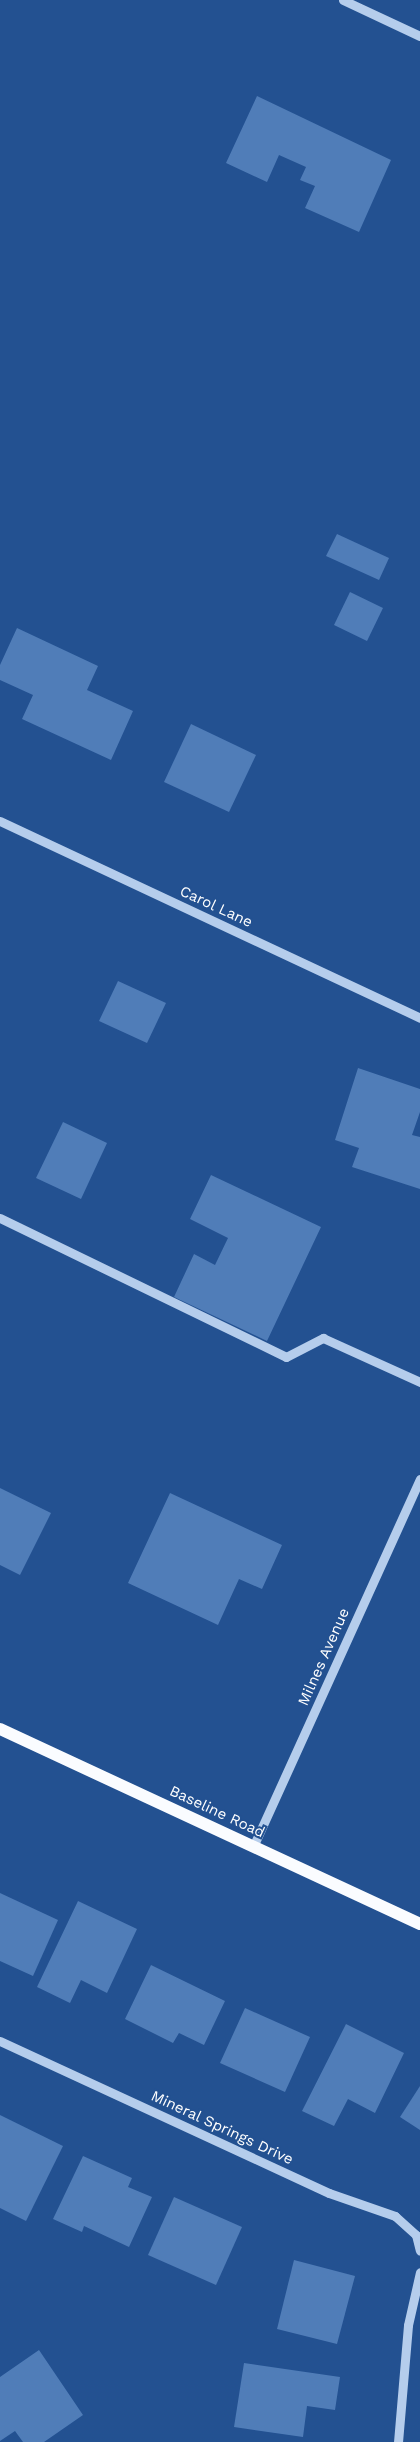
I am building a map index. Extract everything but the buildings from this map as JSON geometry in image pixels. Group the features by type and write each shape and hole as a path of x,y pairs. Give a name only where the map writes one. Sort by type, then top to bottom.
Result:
{"main road":[{"name":"Baseline Road","path":"0,1729 420,1924"}],"street":[{"path":"343,0 420,36"},
{"name":"Carol Lane","path":"0,821 420,1018"},
{"path":"0,1218 286,1357 323,1338 420,1382"},
{"name":"Milnes Avenue","path":"253,1846 420,1479"},
{"name":"Mineral Springs Drive","path":"0,2041 329,2193 395,2216 416,2235 420,2251"},
{"path":"398,2442 408,2325 420,2272"}]}
